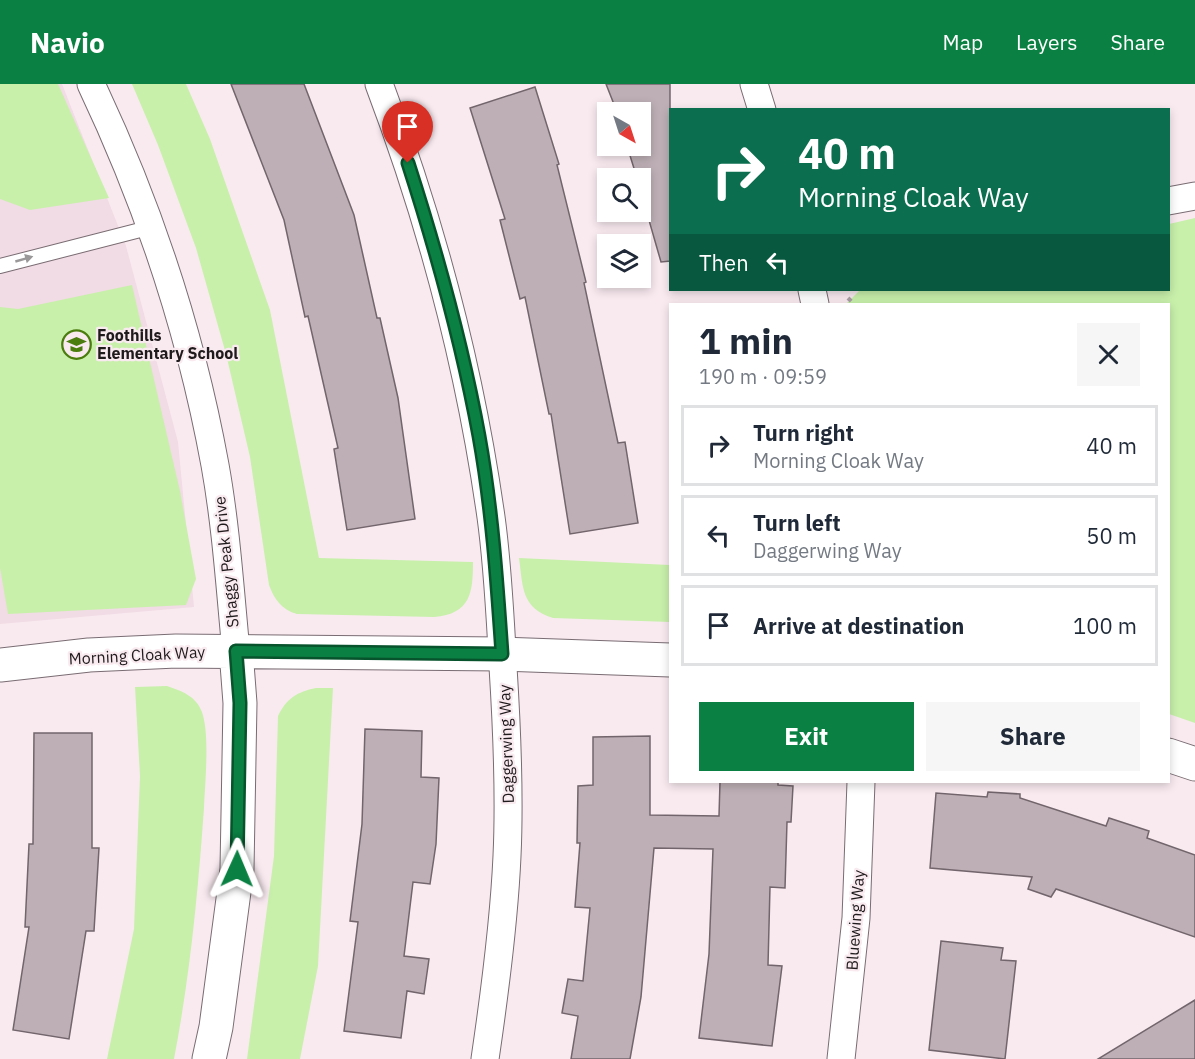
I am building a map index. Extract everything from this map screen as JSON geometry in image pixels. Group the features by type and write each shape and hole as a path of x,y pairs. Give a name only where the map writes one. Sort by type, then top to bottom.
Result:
{"street":[{"name":"Shaggy Peak Drive","path":"91,84 152,227 188,346 215,466 230,589 240,703 237,869 216,1027 209,1059"},
{"name":"Daggerwing Way","path":"379,84 402,143 432,240 459,342 479,437 491,520 509,782 503,925 485,1059"},
{"path":"754,84 761,108"},
{"path":"1170,201 1195,196"},
{"name":"Morning Cloak Way","path":"0,665 89,655 176,651 502,654 669,660"},
{"path":"1170,756 1195,764"},
{"name":"Bluewing Way","path":"842,1059 856,918 861,783"}],"lane":[{"path":"0,266 152,227"}],"path":[{"path":"849,298 854,303"}],"shaded area":[{"name":"Foothills Elementary School","path":"0,84 62,84 126,246 178,442 194,607 0,624"}],"green space":[{"path":"0,84 58,84 109,198 30,210 0,199"},
{"path":"132,84 186,84 210,139 270,310 319,558 473,562 470,592 463,606 456,611 434,617 297,614 283,607 273,595 269,585 250,457 226,354 196,248 158,145"},
{"path":"1195,218 1195,723 1170,714 1170,303 847,303 859,291 1170,291 1170,224"},
{"name":"Foothills Elementary School","path":"132,285 180,491 196,579 186,605 8,614 0,568 0,307 18,309"},
{"path":"519,558 669,565 669,622 553,618 543,614 529,602"},
{"path":"167,686 188,695 196,702 202,712 206,733 204,808 196,902 180,1028 174,1059 107,1059 134,929 140,776 135,687"},
{"path":"316,688 333,688 318,966 300,1059 247,1059 274,856 278,716 293,697"}],"building":[{"path":"231,84 304,84 354,215 398,398 415,519 347,530 334,449 338,448 308,316 305,317 284,220"},
{"path":"606,84 670,84 669,261 661,262 649,222 651,168 634,168 630,156 651,156 651,102 613,102"},
{"path":"535,87 559,164 557,165 586,282 584,283 618,443 625,442 638,523 570,534 551,414 549,414 525,297 520,299 500,220 505,219 470,108"},
{"path":"365,729 422,731 421,777 439,778 436,844 430,884 413,882 404,956 429,959 424,994 407,991 401,1038 344,1031 358,922 350,921 362,824"},
{"path":"34,733 92,733 92,848 99,848 94,931 86,931 69,1039 13,1030 29,927 25,927 29,844 33,844"},
{"path":"650,736 650,815 719,816 720,783 778,783 778,785 793,786 791,822 787,822 785,888 770,887 768,965 782,966 772,1046 699,1038 709,954 713,849 654,848 641,997 630,1059 571,1059 578,1016 562,1013 568,979 583,981 590,908 575,907 580,843 577,843 578,786 593,785 593,737"},
{"path":"988,792 1020,794 1020,798 1106,826 1109,818 1149,831 1147,838 1195,855 1195,937 1056,889 1051,897 1028,889 1032,877 930,868 936,793 987,797"},
{"path":"941,941 1003,948 1001,960 1016,961 1005,1059 929,1050"},
{"path":"1195,1000 1195,1059 1098,1059"}],"place":[{"name":"Foothills Elementary School","path":"76,344"}],"route":[{"path":"237,869 240,703 236,651 502,654 491,520 479,437 459,342 432,240 408,163"}]}
